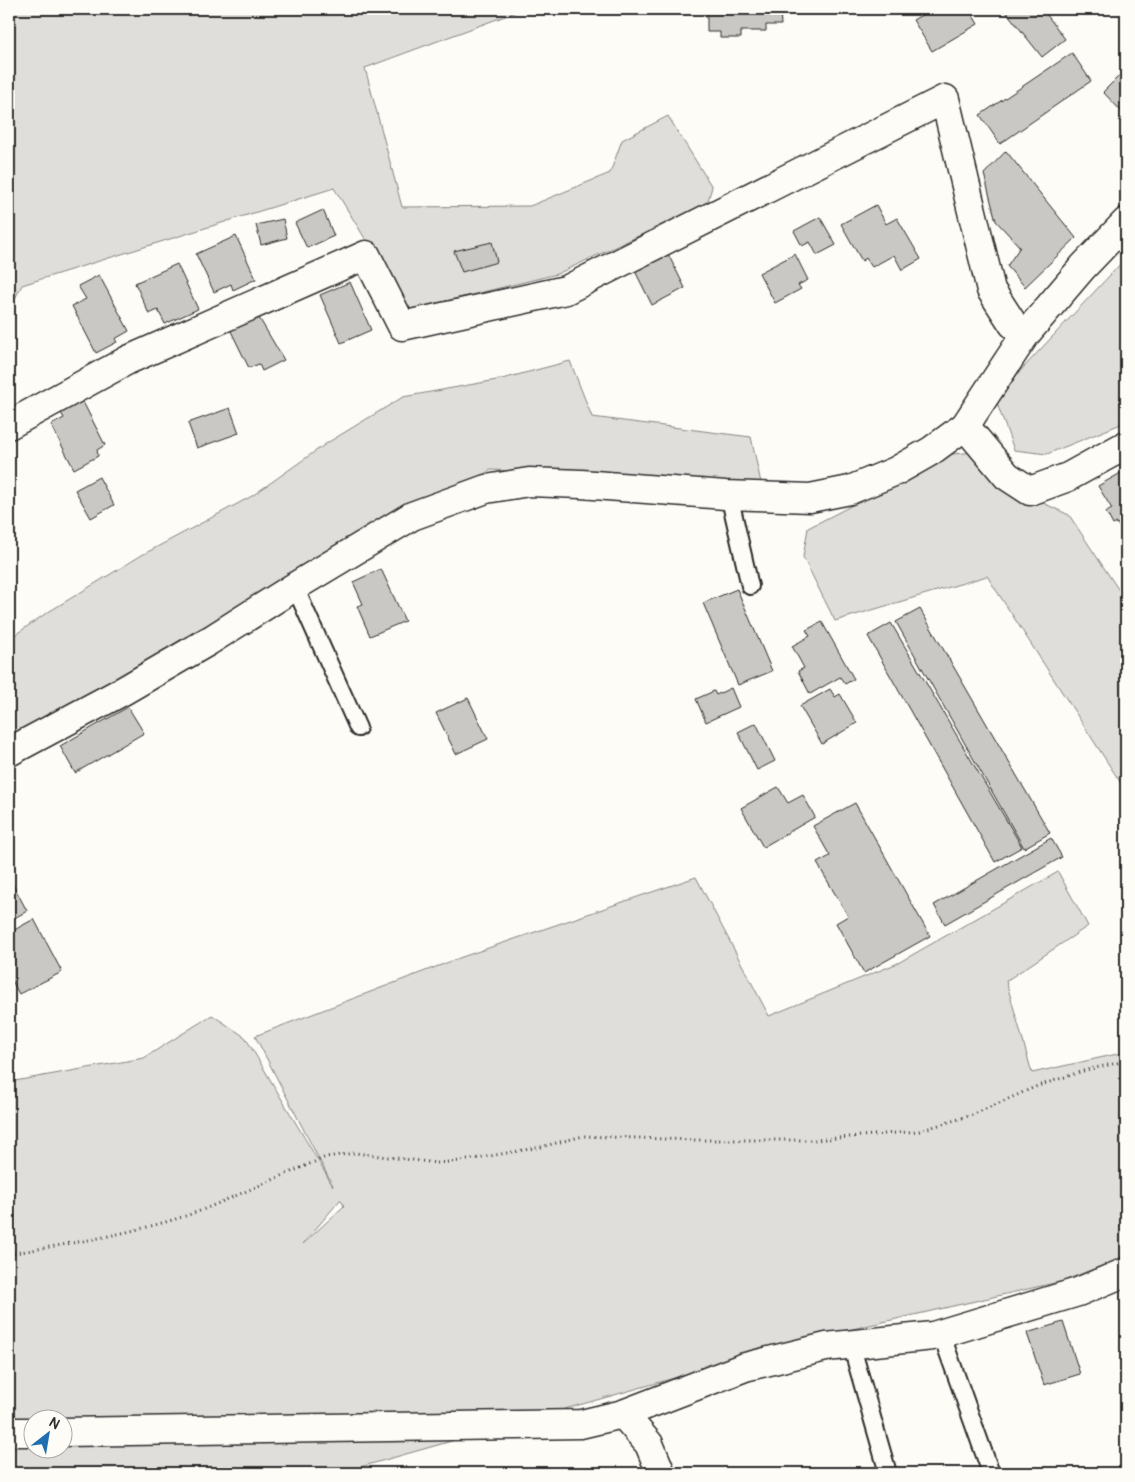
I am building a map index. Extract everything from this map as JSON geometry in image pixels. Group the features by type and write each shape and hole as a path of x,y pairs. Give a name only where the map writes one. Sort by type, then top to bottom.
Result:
{"street":[{"path":"9,425 128,360 366,255 402,326 566,290 945,99 991,290 1013,324 1025,335"},
{"path":"9,752 123,691 412,516 486,489 529,482 729,495 810,498 850,490 896,471 932,451 965,426 1025,335 1083,267 1126,222"},
{"path":"965,426 1007,476 1030,491 1068,477 1126,445"},
{"path":"72,1432 581,1424 623,1414 745,1367 826,1347 933,1336 1078,1292 1126,1272"},
{"path":"623,1414 649,1444 661,1473"},
{"path":"9,1432 22,1432"}],"lane":[{"path":"729,495 750,586"},
{"path":"295,587 358,728"},
{"path":"941,1334 992,1473"},
{"path":"850,1344 888,1473"}],"path":[{"path":"9,1254 106,1237 180,1218 326,1156 355,1152 438,1163 461,1161 541,1147 583,1136 693,1140 815,1140 919,1131 972,1115 1035,1087 1086,1070 1126,1061"}],"shaded area":[{"path":"9,9 524,9 365,68 402,207 530,206 610,173 622,140 668,116 712,187 707,204 557,274 409,310 334,188 22,285 9,310"},
{"path":"1126,258 1126,422 1047,454 1014,450 995,398"},
{"path":"570,361 592,417 751,437 761,483 491,470 190,634 9,747 9,639 45,614 142,555 252,496 327,443 403,397 502,379"},
{"path":"977,452 1000,483 1069,515 1126,601 1126,791 987,576 835,621 803,557 808,528 952,454"},
{"path":"1058,872 1088,926 1006,981 1032,1073 1126,1052 1126,1256 1063,1281 826,1335 339,1473 9,1473 9,1082 144,1058 212,1015 245,1037 333,1186 255,1036 462,957 696,877 769,1016 898,963","holes":["340,1200 344,1206 303,1244"]}],"building":[{"path":"707,9 780,9 781,25 766,25 766,31 741,31 741,38 720,38 720,32 707,32"},
{"path":"932,9 969,9 978,24 932,51 913,20"},
{"path":"1004,9 1046,9 1044,11 1065,39 1042,57"},
{"path":"1072,53 1091,81 1000,144 980,115"},
{"path":"1126,69 1126,116 1103,92"},
{"path":"1006,151 1076,238 1025,287 1007,266 1020,247 996,221 984,174"},
{"path":"876,205 886,224 897,218 921,259 902,270 894,255 872,267 866,258 862,261 841,224"},
{"path":"323,210 334,236 307,248 295,223"},
{"path":"820,217 836,245 817,255 810,242 802,246 794,231"},
{"path":"283,219 287,238 261,245 256,225"},
{"path":"236,236 256,279 233,290 231,284 214,292 196,254"},
{"path":"492,242 497,262 462,272 454,251"},
{"path":"668,254 685,288 652,305 635,271"},
{"path":"795,254 808,280 798,285 801,289 775,303 759,273"},
{"path":"177,264 198,309 165,324 158,310 149,314 135,283"},
{"path":"99,275 129,331 115,339 117,342 96,353 72,306 86,299 78,286"},
{"path":"350,282 371,330 341,343 320,295"},
{"path":"255,311 284,360 262,371 259,364 249,368 228,325"},
{"path":"82,400 105,445 97,450 98,456 74,469 51,425 64,418 60,411"},
{"path":"230,408 239,433 197,448 188,423"},
{"path":"1126,470 1126,529 1122,532 1117,523 1113,525 1106,512 1112,509 1098,486"},
{"path":"99,477 114,505 91,518 75,490"},
{"path":"381,569 405,621 370,636 357,606 363,604 353,582"},
{"path":"737,589 772,671 738,685 703,603"},
{"path":"920,609 1050,833 1024,848 896,622"},
{"path":"822,622 854,679 845,684 840,677 810,694 798,671 804,668 792,646 810,636 806,630"},
{"path":"891,623 1022,847 995,862 868,636"},
{"path":"731,688 739,707 706,722 696,699 714,691 716,695"},
{"path":"830,689 835,697 840,694 857,723 822,744 800,706"},
{"path":"468,698 488,739 456,754 436,713"},
{"path":"128,707 144,733 75,773 60,746"},
{"path":"756,723 775,761 757,770 738,732"},
{"path":"778,787 788,803 803,795 815,817 763,847 741,808"},
{"path":"855,803 930,936 864,973 836,923 848,916 817,863 830,856 813,826"},
{"path":"1051,838 1062,857 945,924 934,905"},
{"path":"9,877 27,911 9,921"},
{"path":"34,919 62,972 19,994 9,975 9,933"},
{"path":"1063,1322 1080,1374 1044,1385 1027,1333"}]}
